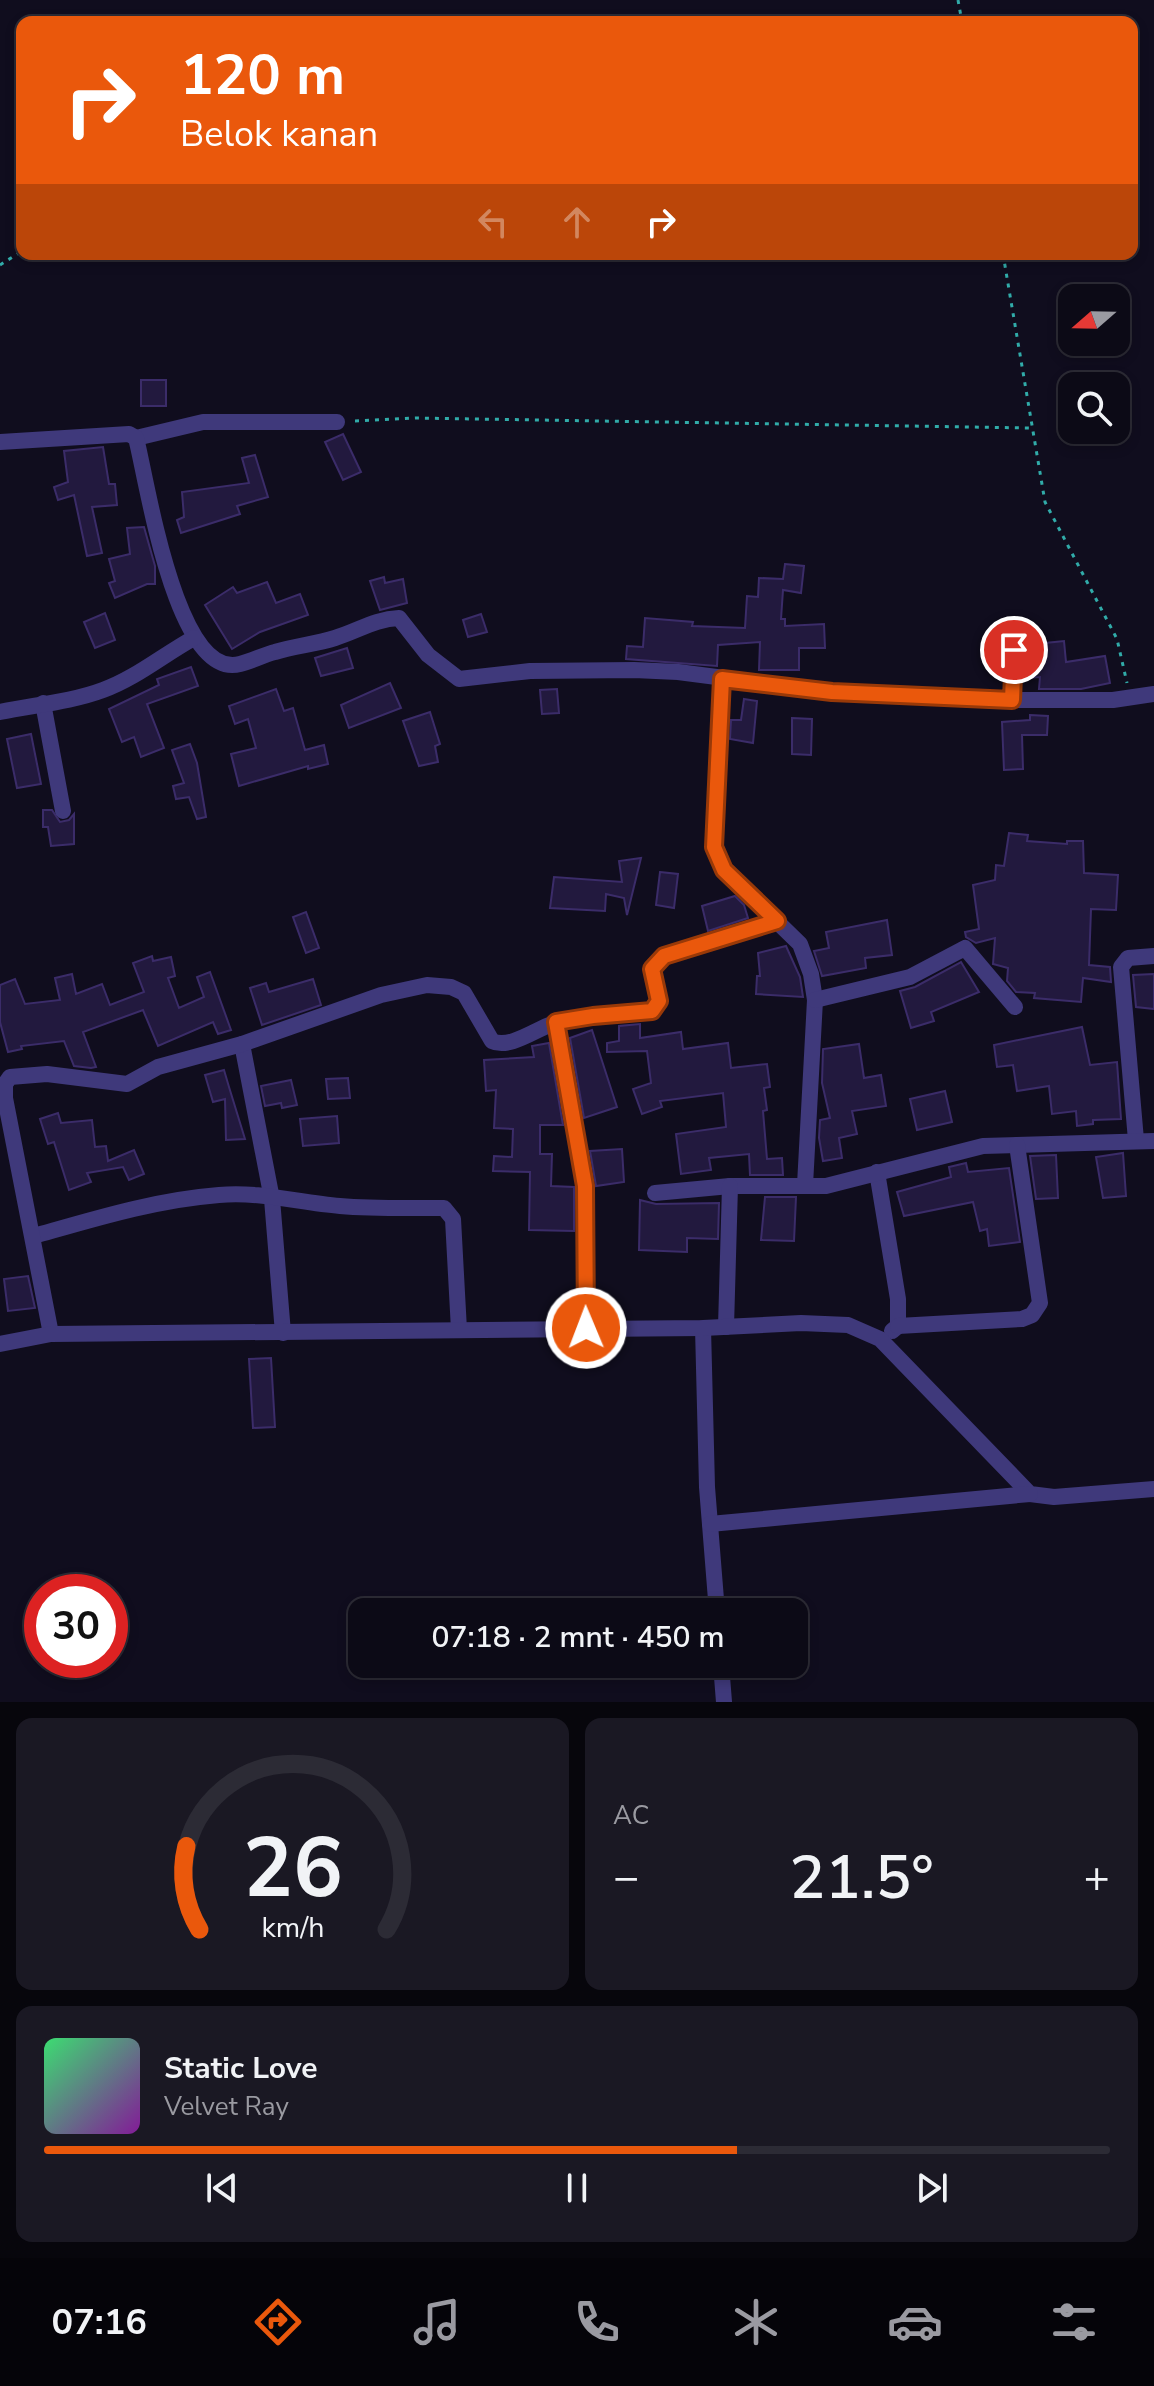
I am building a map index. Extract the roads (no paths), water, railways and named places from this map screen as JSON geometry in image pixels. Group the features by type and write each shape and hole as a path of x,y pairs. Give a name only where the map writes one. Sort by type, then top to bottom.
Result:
{"street":[{"path":"0,442 129,434 136,438 203,422 337,422"},
{"path":"136,438 172,589 194,638 226,665 237,665 275,652 335,638 381,619 399,618 428,655 459,679 530,671 634,670 678,672 832,692 1012,700 1129,698 1154,694"},
{"path":"0,712 101,691 138,674 154,660 194,638"},
{"path":"722,679 714,847 724,870 800,944 811,974 815,1000 805,1185"},
{"path":"43,703 63,811"},
{"path":"51,1334 5,1098 5,1084 10,1077 47,1074 127,1084 158,1067 242,1044 381,995 427,985 451,987 464,993 486,1033 497,1044 556,1022 652,1011 659,1001 652,969 664,956 777,921"},
{"path":"815,1000 910,977 965,948 1015,1007"},
{"path":"1136,1140 1121,967 1128,958 1154,956"},
{"path":"556,1022 585,1186 586,1328"},
{"path":"242,1044 272,1199 283,1333"},
{"path":"655,1193 730,1186 826,1186 983,1146 1154,1141"},
{"path":"880,1339 898,1326 1032,1315 1040,1303 1017,1145"},
{"path":"877,1172 898,1299 898,1326"},
{"path":"726,1327 730,1186"},
{"path":"34,1236 149,1206 220,1195 259,1195 343,1207 444,1208 453,1219 459,1330"},
{"path":"0,1344 51,1334 703,1328 801,1323 848,1325 880,1339 1030,1494"},
{"path":"703,1328 716,1598"},
{"path":"710,1524 1030,1494 1054,1497 1154,1489"},
{"path":"722,1678 724,1702"}],"lane":[{"path":"1012,700 1014,650"}]}
